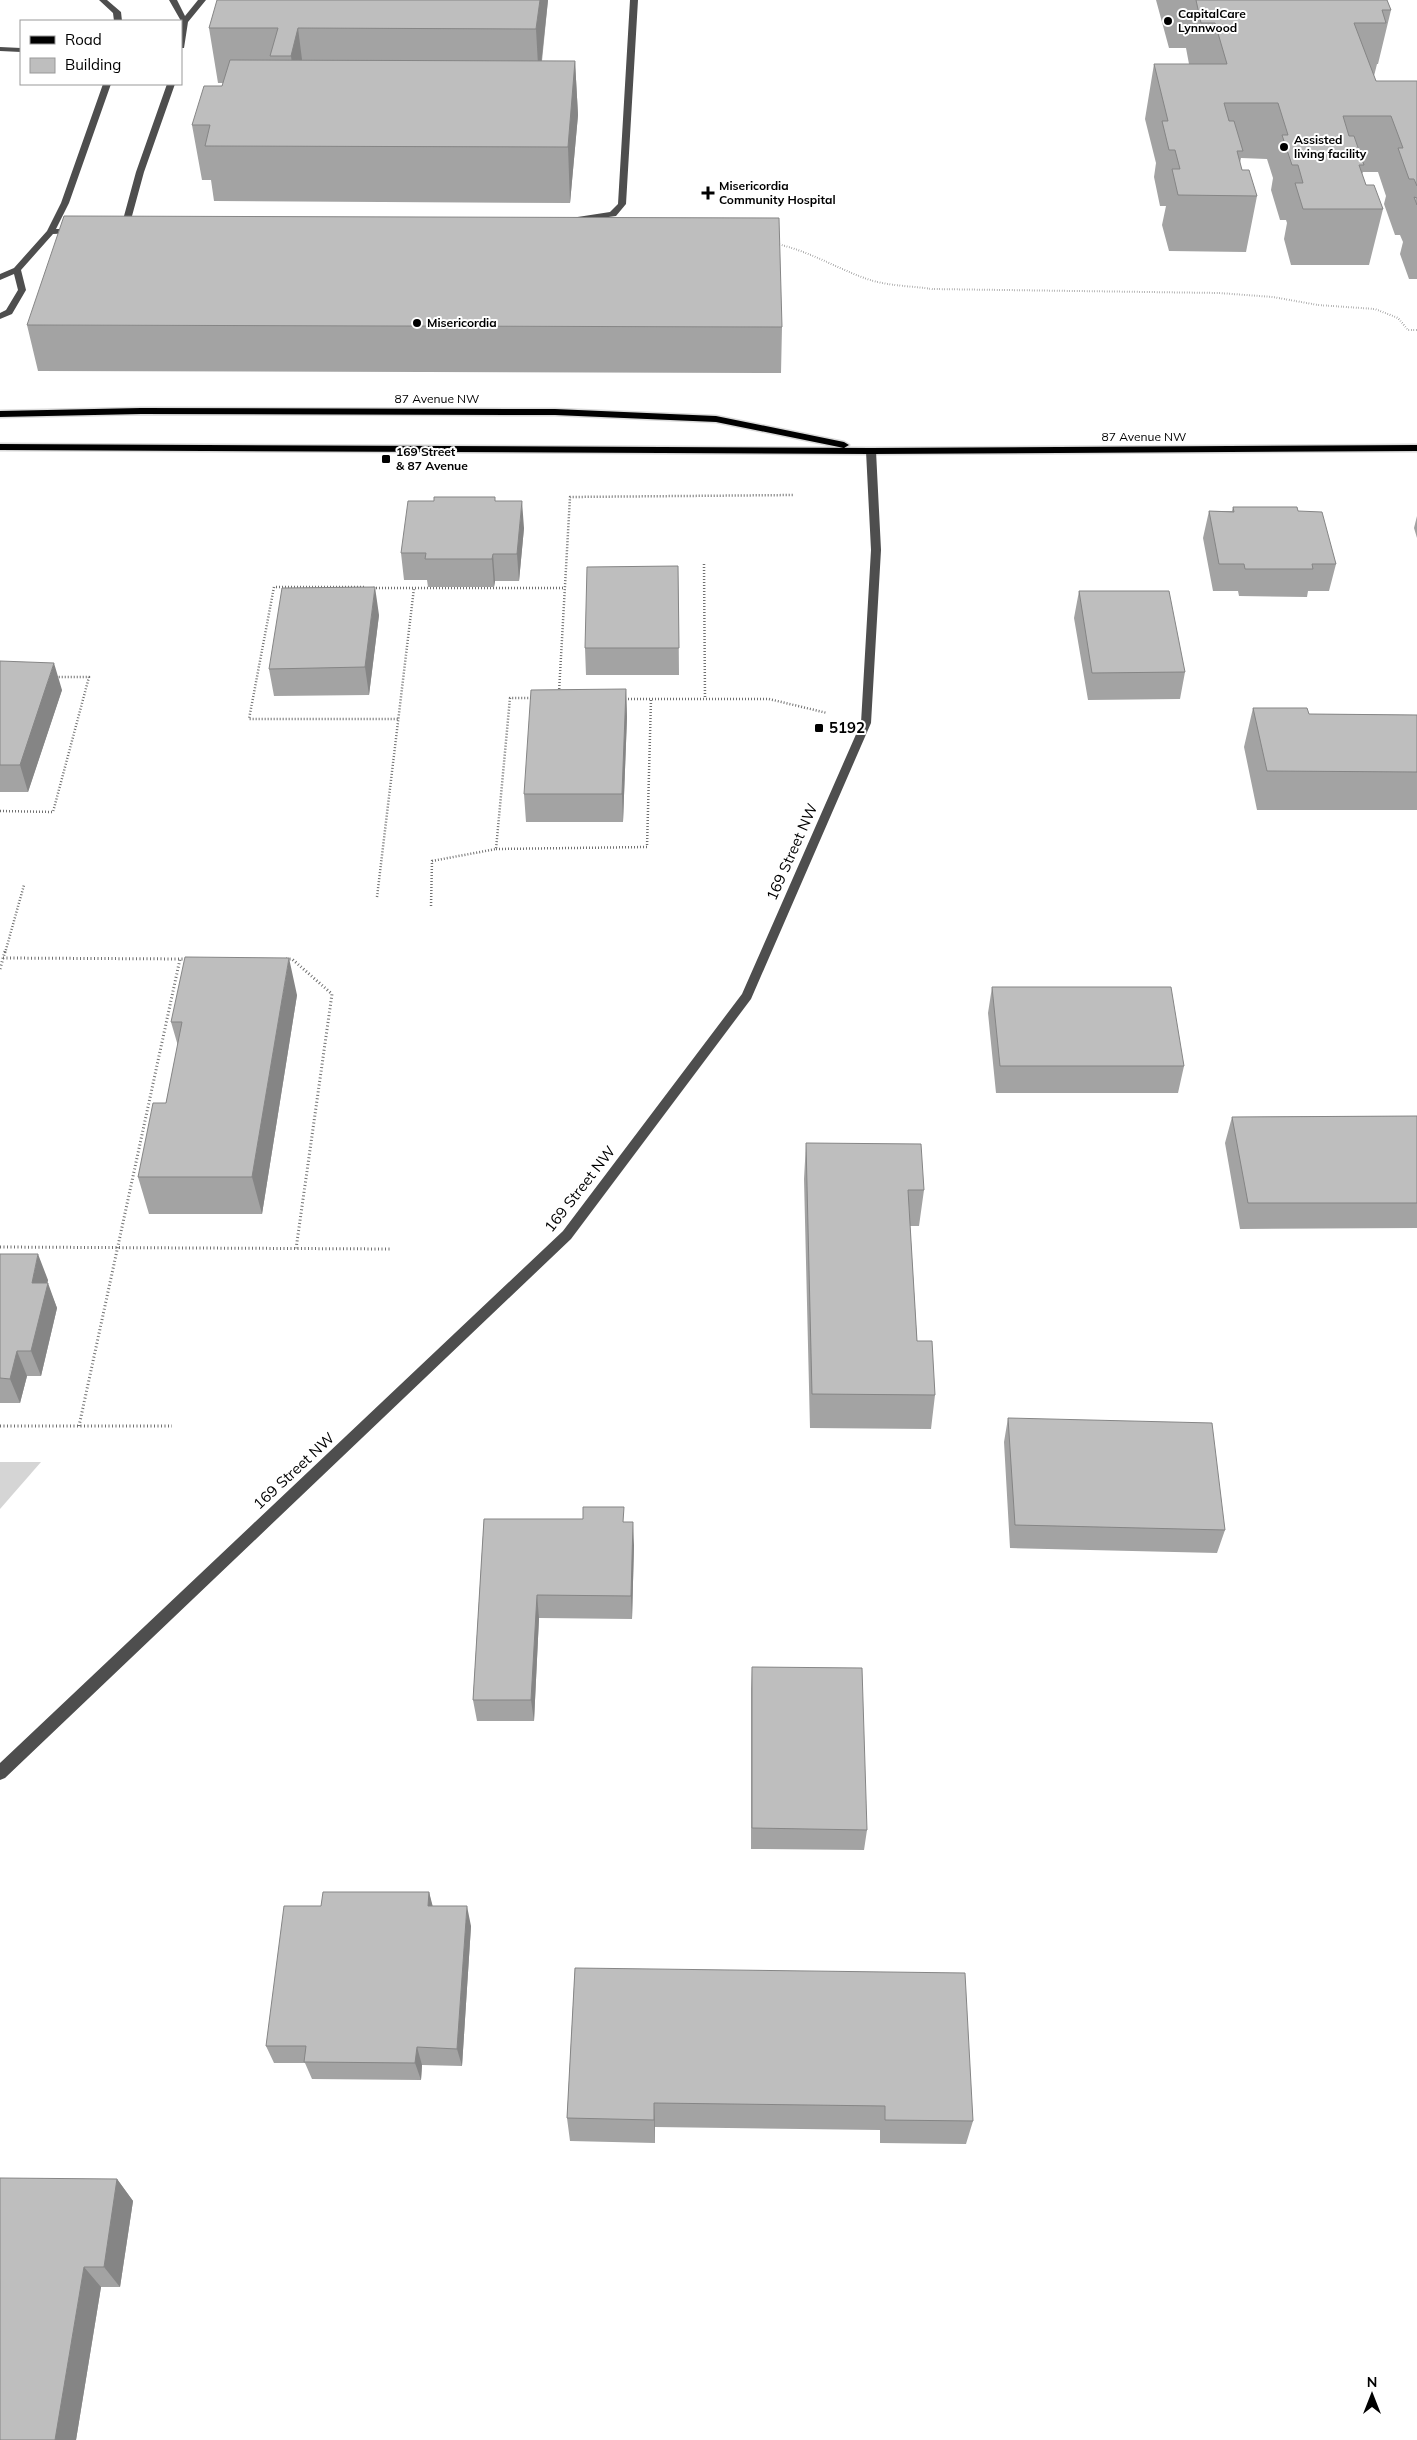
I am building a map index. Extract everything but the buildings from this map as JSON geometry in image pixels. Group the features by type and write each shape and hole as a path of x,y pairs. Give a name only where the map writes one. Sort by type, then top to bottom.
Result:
{"main road":[{"name":"87 Avenue NW","path":"0,414 141,411 564,412 716,419 871,451"},
{"name":"87 Avenue NW","path":"0,447 871,451 1417,448"}],"street":[{"path":"103,0 117,12 118,20"},
{"path":"173,0 184,22"},
{"path":"182,38 184,22 202,0"},
{"path":"560,221 613,214 622,204 634,0"},
{"path":"0,49 20,50"},
{"path":"0,277 17,270 51,232 65,202 107,85"},
{"path":"116,228 130,227 140,172 170,85"},
{"path":"51,232 88,230"},
{"path":"0,270 17,270"},
{"path":"0,316 9,312 22,290 17,270"},
{"name":"169 Street NW","path":"0,1773 568,1235 747,996 866,723 876,550 871,451"}],"path":[{"path":"770,244 795,247 871,280 908,286 932,289 1219,293 1273,297 1318,305 1375,309 1398,318 1408,330 1417,330"},
{"path":"559,699 570,497 794,495"},
{"path":"704,564 705,699"},
{"path":"398,720 249,720 274,587 565,588"},
{"path":"377,897 414,588"},
{"path":"0,811 54,812 89,677 49,677"},
{"path":"496,849 510,698 540,698"},
{"path":"614,699 769,699 866,723"},
{"path":"431,906 432,861 496,849 647,847 651,699"},
{"path":"0,969 24,885"},
{"path":"3,958 189,959"},
{"path":"79,1426 180,959"},
{"path":"282,959 292,959 332,994 296,1249"},
{"path":"0,1247 390,1249"},
{"path":"0,1426 172,1426"}],"shaded area":[{"path":"0,1462 41,1462 0,1509"}],"place":[{"name":"CapitalCare Lynnwood","path":"1168,21"},
{"name":"Assisted living facility","path":"1284,147"},
{"name":"Misericordia Community Hospital","path":"708,193"},
{"name":"Misericordia","path":"417,323"},
{"name":"169 Street & 87 Avenue","path":"386,459"},
{"name":"5192","path":"819,728"}]}
